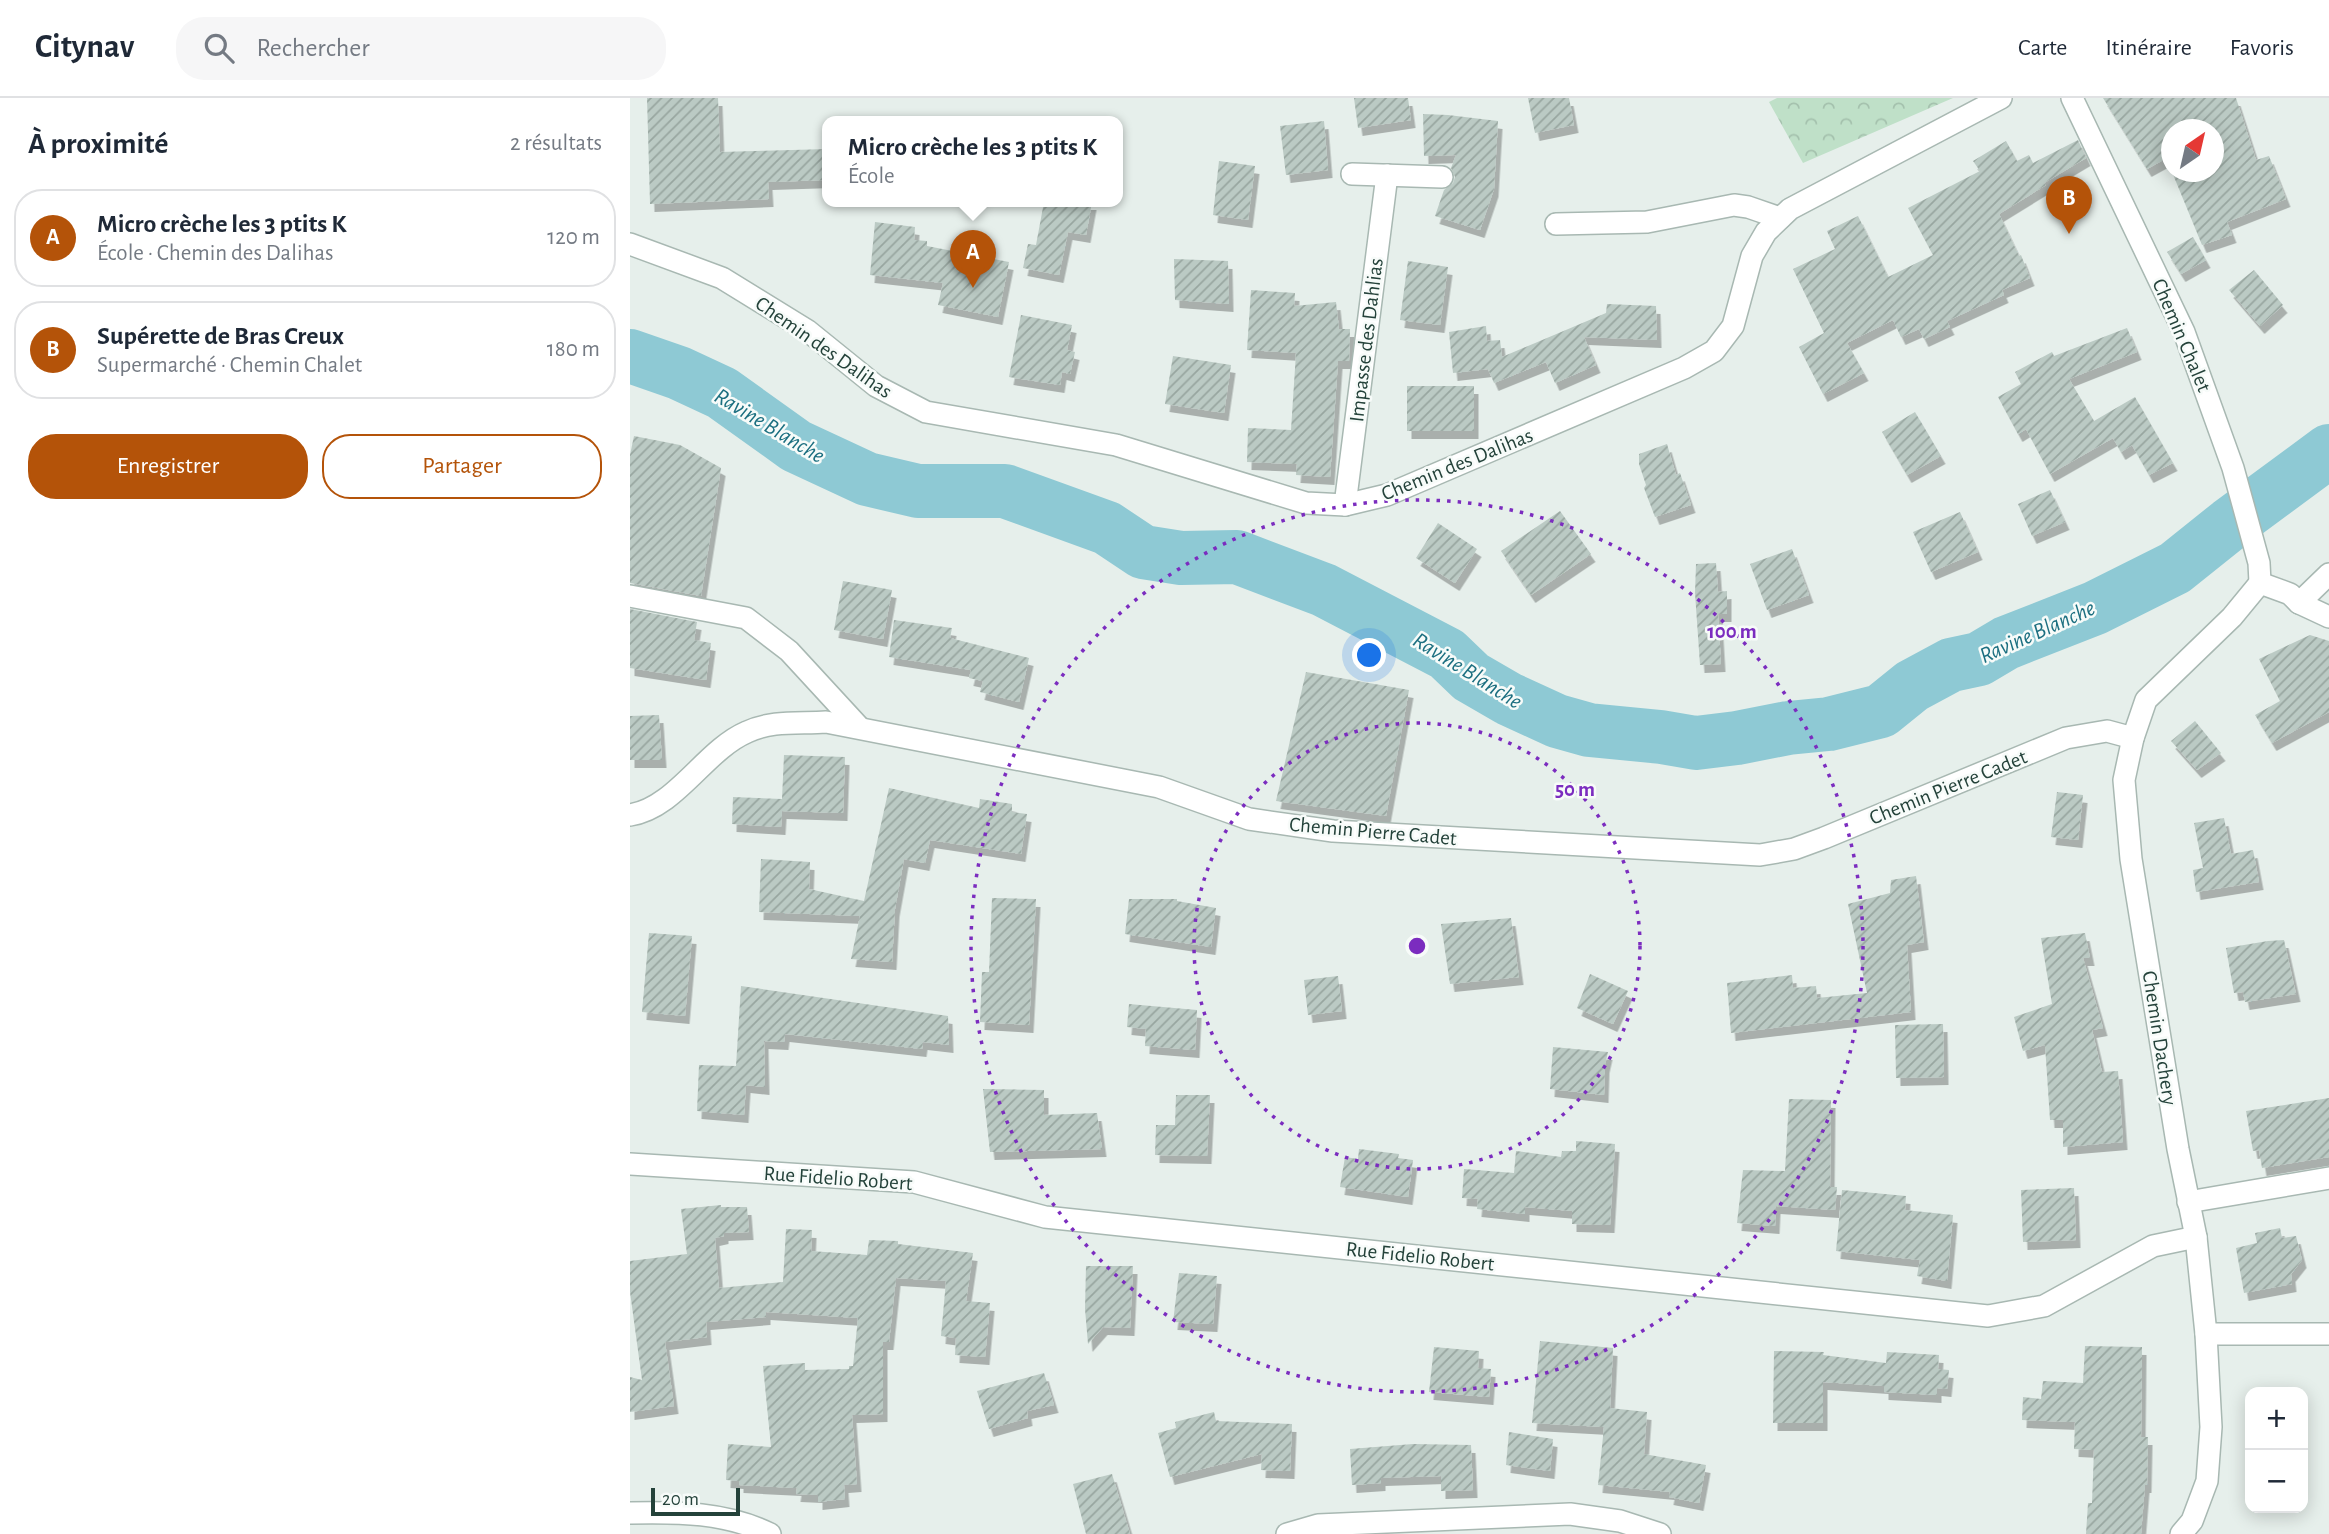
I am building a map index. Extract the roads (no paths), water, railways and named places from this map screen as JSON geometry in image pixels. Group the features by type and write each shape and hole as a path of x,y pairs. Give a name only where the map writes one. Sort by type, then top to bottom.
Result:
{"street":[{"name":"Chemin des Dalihas","path":"630,244 722,278 808,331 876,386 926,412 1116,445 1306,503 1345,505 1387,495 1684,368 1714,351 1733,326 1752,256 1766,232 1790,209 2001,98"},
{"name":"Chemin Chalet","path":"2072,98 2184,332 2233,468 2259,573"},
{"path":"1352,174 1443,177"},
{"name":"Impasse des Dahlias","path":"1345,505 1387,175"},
{"path":"1556,224 1647,222 1734,205 1780,218"},
{"path":"2259,573 2299,603 2329,617"},
{"name":"Chemin Dachery","path":"2181,1534 2192,1521 2207,1480 2211,1427 2206,1334 2196,1237 2131,859 2124,780 2133,738 2146,700 2232,617 2259,573"},
{"path":"2299,603 2329,574"},
{"path":"630,596 746,618 789,651 859,727"},
{"name":"Chemin Pierre Cadet","path":"630,815 653,807 669,796 722,748 747,732 777,723 826,722 1159,787 1249,819 1333,831 1760,855 1794,849 1824,838 2066,738 2107,731 2133,738"},
{"name":"Rue Fidelio Robert","path":"630,1164 914,1182 1045,1217 1988,1316 2044,1306 2153,1246 2196,1237"},
{"path":"2188,1202 2329,1178"},
{"path":"2206,1334 2329,1334"},
{"path":"630,1513 686,1512 748,1523 770,1534"},
{"path":"1287,1534 1318,1525 1570,1514 1620,1521 1660,1534"}],"waterway":[{"name":"Ravine Blanche","path":"630,356 679,373 722,393 796,446 867,479 918,491 1005,491 1107,528 1143,552 1181,558 1237,557 1324,590 1447,654 1471,677 1509,699 1557,721 1589,730 1696,743 1829,724 1881,711 1912,686 1951,665 1979,659 2006,643 2095,608 2175,568 2329,451"}],"place":[{"name":"Supérette de Bras Creux","path":"2069,234"},
{"name":"Micro crèche les 3 ptits K","path":"973,288"}]}
